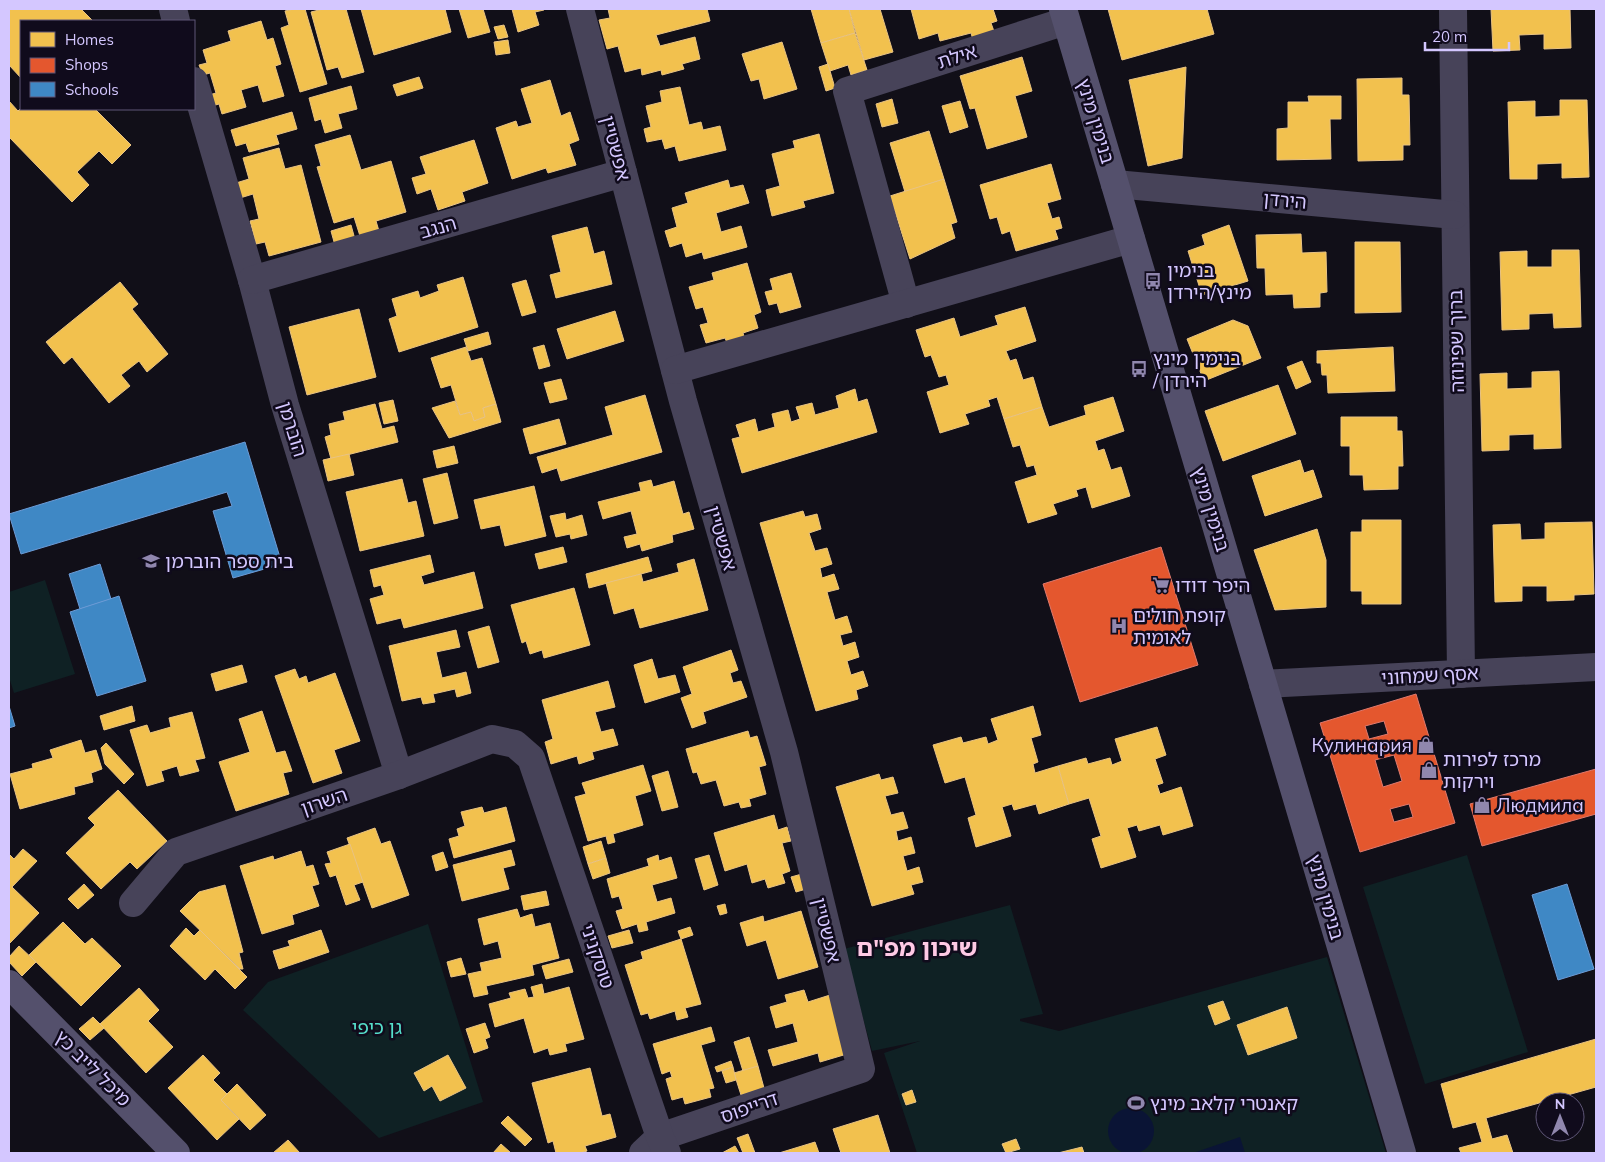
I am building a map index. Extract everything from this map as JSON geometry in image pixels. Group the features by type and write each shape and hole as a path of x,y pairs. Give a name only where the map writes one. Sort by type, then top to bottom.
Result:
{"street":[{"name":"אפשטיין","path":"580,9 675,370 784,752 861,1069"},
{"name":"ברוך שפינוזה","path":"1453,9 1461,674"},
{"name":"אילת","path":"906,304 847,91 1065,15"},
{"name":"בנימין מינץ","path":"1065,15 1402,1153"},
{"name":"הוברמן","path":"195,84 252,280 285,405 398,775"},
{"name":"הנגב","path":"252,280 623,173"},
{"name":"הירדן","path":"1115,184 1455,215"},
{"path":"675,370 1131,239"},
{"name":"אסף שמחוני","path":"1263,684 1596,666"},
{"name":"השרון","path":"133,903 176,852 398,775 492,739 515,744 531,758"},
{"name":"טוסקניני","path":"531,758 657,1148"},
{"name":"מיכל לייב כץ","path":"9,984 176,1153"},
{"name":"דרייפוס","path":"657,1148 861,1069"}],"green space":[{"path":"45,580 75,674 14,693 9,677 9,592"},
{"path":"1467,855 1528,1052 1425,1084 1363,887"},
{"name":"קאנטרי קלאב מינץ","path":"1010,905 1043,1014 1020,1019 1020,1021 1059,1031 1327,957 1386,1153 917,1153 884,1053 920,1041 872,1051 844,949"},
{"name":"גן כיפי","path":"428,924 483,1102 379,1138 243,1010 268,982"}],"water":[{"path":"1131,1108 1144,1112 1150,1118 1154,1131 1150,1144 1144,1150 1131,1154 1118,1150 1112,1144 1108,1131 1112,1118 1118,1112"},
{"path":"1240,1137 1245,1153 1193,1153"}],"building: Homes":[{"path":"9,9 81,9 92,20 20,20 20,77 9,65"},
{"path":"305,9 327,84 300,92 281,28 289,25 285,11"},
{"path":"323,9 346,9 364,72 342,78 338,67 327,70 311,12"},
{"path":"361,9 445,9 451,32 374,55"},
{"path":"459,9 483,9 490,32 468,38"},
{"path":"512,9 544,10 535,12 539,25 518,32"},
{"path":"608,9 707,9 710,21 656,35 660,46 695,37 700,59 682,64 684,69 662,75 661,70 642,75 641,68 625,72 618,46 607,49 599,20 610,18"},
{"path":"811,9 849,9 855,33 821,43"},
{"path":"849,9 880,9 893,52 864,60"},
{"path":"911,9 993,9 997,21 991,23 995,34 973,40 971,33 940,41 938,33 919,39"},
{"path":"1108,9 1207,9 1214,34 1122,60"},
{"path":"1491,9 1570,9 1571,48 1544,49 1544,34 1519,35 1520,50 1493,51"},
{"path":"261,21 267,40 273,38 281,64 275,66 284,96 263,102 258,85 241,90 246,107 222,114 219,104 212,106 209,95 216,93 210,73 203,75 199,65 207,63 203,50 231,41 228,31"},
{"path":"504,25 508,37 498,39 494,27"},
{"path":"855,33 867,70 851,75 848,65 830,71 821,43"},
{"path":"508,40 510,53 496,55 494,42"},
{"path":"782,42 797,89 764,99 759,79 751,81 742,54"},
{"path":"1022,57 1032,91 1015,96 1027,137 987,149 975,108 970,109 960,76"},
{"path":"828,64 835,88 826,91 819,67"},
{"path":"1186,67 1182,158 1148,166 1129,80"},
{"path":"419,77 423,88 397,96 393,85"},
{"path":"1402,78 1402,95 1409,95 1410,145 1403,145 1403,160 1358,161 1357,79"},
{"path":"550,80 561,116 570,112 579,140 569,144 576,165 548,173 546,168 512,179 496,128 516,121 518,127 532,123 521,89"},
{"path":"351,86 357,109 338,114 342,128 325,133 321,119 315,121 309,98"},
{"path":"680,87 689,125 701,122 703,130 720,126 726,150 679,161 675,146 665,149 662,139 647,142 644,129 651,127 646,106 662,102 660,91"},
{"path":"1308,96 1341,96 1341,119 1330,119 1331,159 1277,160 1277,129 1288,128 1288,102 1309,102"},
{"path":"892,99 898,123 882,127 876,104"},
{"path":"1560,100 1587,100 1589,177 1562,178 1562,163 1537,164 1537,179 1510,179 1508,102 1535,101 1535,117 1560,116"},
{"path":"9,101 18,111 20,109 96,110 131,145 112,164 99,151 77,172 89,185 72,202 9,137"},
{"path":"960,101 968,127 950,133 942,106"},
{"path":"292,112 297,129 276,135 279,144 249,152 246,143 236,146 231,130"},
{"path":"929,131 944,179 905,192 890,143"},
{"path":"819,134 834,193 803,201 805,207 772,216 766,190 780,186 772,154 795,148 793,141"},
{"path":"350,135 361,170 391,161 406,212 376,221 379,231 360,236 354,217 334,223 317,167 321,166 315,145"},
{"path":"474,140 488,183 462,192 465,201 438,210 431,189 417,194 412,178 426,174 420,157"},
{"path":"279,148 285,169 301,165 321,242 269,256 265,242 256,244 250,221 259,219 253,194 240,198 236,183 249,179 243,158"},
{"path":"1051,164 1061,199 1047,203 1052,219 1059,217 1062,228 1055,230 1058,239 1016,251 1010,231 1002,234 997,217 990,219 980,185"},
{"path":"944,179 957,222 951,224 955,238 910,259 890,196"},
{"path":"728,180 730,188 743,185 749,203 716,213 721,232 741,226 747,247 704,259 702,252 686,257 682,243 670,247 665,231 677,227 672,208 688,203 685,193"},
{"path":"351,225 356,243 336,249 331,231"},
{"path":"1229,225 1248,281 1202,295 1188,251 1205,245 1202,235"},
{"path":"587,227 594,254 604,251 612,284 556,298 550,275 561,272 552,236"},
{"path":"1301,234 1302,253 1326,252 1327,292 1320,293 1320,307 1294,308 1293,294 1266,295 1265,268 1257,268 1256,235"},
{"path":"1355,242 1400,242 1401,312 1355,313"},
{"path":"1552,250 1579,250 1581,327 1554,328 1553,313 1529,314 1529,329 1502,330 1500,252 1527,251 1527,267 1552,267"},
{"path":"747,263 761,312 754,315 758,328 743,333 745,340 728,345 725,338 706,343 700,325 708,323 703,307 696,309 689,287 714,280 712,273"},
{"path":"791,273 801,307 780,313 777,303 769,305 765,292 773,290 770,279"},
{"path":"463,277 478,327 399,352 389,319 397,316 392,299 418,291 420,298 439,291 437,285"},
{"path":"526,280 536,312 522,316 512,284"},
{"path":"120,282 138,304 132,309 168,354 147,372 139,361 121,375 130,386 109,403 72,357 64,364 46,342"},
{"path":"1025,307 1036,341 1006,351 1010,361 1016,359 1023,380 1033,377 1042,407 1004,419 997,397 988,400 990,406 965,414 969,424 940,433 927,392 949,385 946,375 939,377 931,355 925,357 916,330 954,318 960,337 998,325 995,316"},
{"path":"359,309 376,377 307,395 289,327"},
{"path":"615,311 624,341 567,359 557,329"},
{"path":"1233,320 1248,326 1261,358 1204,381 1187,339"},
{"path":"488,332 491,344 468,351 464,339"},
{"path":"544,345 550,366 539,369 533,348"},
{"path":"466,347 471,361 482,358 496,404 483,408 485,417 474,421 471,412 460,415 451,385 441,388 431,358"},
{"path":"1393,347 1395,391 1328,393 1327,375 1322,375 1321,363 1317,363 1317,351"},
{"path":"1302,361 1311,382 1296,389 1287,367"},
{"path":"1559,371 1561,448 1534,449 1534,434 1509,435 1509,450 1482,451 1480,374 1507,373 1507,389 1532,388 1532,372"},
{"path":"561,379 567,399 550,403 544,383"},
{"path":"1278,385 1296,434 1223,461 1205,411"},
{"path":"855,389 858,402 867,399 877,432 742,473 732,439 740,437 736,425 755,419 758,432 775,427 772,414 788,410 791,422 800,419 796,407 812,403 815,415 839,408 836,396"},
{"path":"645,395 662,452 561,481 557,468 542,473 537,457 613,435 605,407"},
{"path":"1113,397 1124,431 1095,441 1098,451 1104,449 1111,470 1121,467 1130,496 1092,508 1086,487 1076,490 1078,496 1053,504 1057,514 1028,523 1015,482 1037,475 1034,465 1027,467 1020,445 1013,447 1004,419 1042,407 1049,427 1086,415 1084,406"},
{"path":"393,400 398,421 384,424 379,403"},
{"path":"455,401 460,415 471,412 474,421 485,417 483,408 496,404 501,422 449,438 432,408"},
{"path":"375,404 382,429 394,426 398,442 331,459 325,437 331,435 329,424 345,420 343,412"},
{"path":"1341,417 1397,417 1397,431 1402,431 1403,466 1398,466 1398,489 1364,490 1363,475 1350,475 1350,446 1341,446"},
{"path":"559,419 566,444 530,454 523,429"},
{"path":"454,446 458,463 437,468 433,451"},
{"path":"349,454 354,475 328,481 323,460"},
{"path":"1300,460 1304,473 1313,470 1322,497 1265,516 1252,476"},
{"path":"447,473 458,518 434,524 423,479"},
{"path":"402,479 408,503 416,501 424,536 360,551 346,492"},
{"path":"651,480 653,487 674,481 683,514 689,512 694,529 672,535 673,542 642,551 640,544 627,548 624,537 637,534 631,511 603,519 598,502 641,491 639,483"},
{"path":"534,486 546,536 505,546 500,525 481,529 474,500"},
{"path":"803,511 805,517 817,514 821,529 809,533 815,551 827,548 832,564 820,568 822,578 834,574 839,589 827,592 835,620 847,616 852,632 840,635 843,646 855,642 859,657 847,661 851,675 863,671 868,686 856,690 858,699 816,711 760,523"},
{"path":"565,513 566,520 582,515 587,535 571,539 570,534 556,537 550,516"},
{"path":"1362,520 1401,520 1401,604 1362,604 1362,591 1351,591 1351,532 1362,532"},
{"path":"1592,522 1594,594 1574,595 1574,600 1547,601 1547,586 1522,586 1522,601 1495,602 1493,525 1520,524 1521,540 1545,539 1545,523"},
{"path":"1317,529 1326,560 1326,607 1275,610 1254,550"},
{"path":"563,547 567,562 539,569 535,554"},
{"path":"430,555 434,572 421,576 424,585 474,572 483,608 404,628 401,618 377,624 370,599 384,595 381,585 374,587 370,570"},
{"path":"648,557 652,571 589,588 586,574"},
{"path":"694,559 708,610 640,628 634,608 614,614 606,583 641,574 643,582 679,572 677,564"},
{"path":"574,588 590,645 544,658 542,650 530,654 526,641 522,643 511,605"},
{"path":"489,626 499,662 478,668 468,632"},
{"path":"456,630 460,647 436,652 442,678 466,672 471,693 457,697 455,689 433,694 435,702 423,704 421,697 402,701 389,646"},
{"path":"731,650 738,670 730,673 733,683 741,681 747,697 703,712 706,723 692,728 681,698 692,694 683,667"},
{"path":"652,659 658,679 675,675 680,692 645,703 634,665"},
{"path":"242,665 247,682 216,691 211,674"},
{"path":"295,669 299,679 306,676 308,683 335,673 360,741 334,750 342,773 313,783 275,676"},
{"path":"608,681 615,707 595,712 601,732 613,729 618,745 592,752 594,759 579,764 577,756 551,764 545,742 553,739 542,700"},
{"path":"132,706 135,721 104,730 100,716"},
{"path":"1033,706 1041,735 1031,738 1038,762 1033,764 1035,773 1058,766 1069,804 1039,814 1036,804 1014,810 1012,804 1002,807 1011,836 976,847 968,818 976,815 965,777 945,783 933,745 961,737 963,743 986,737 988,744 998,740 991,719"},
{"path":"262,711 276,753 285,751 292,771 283,773 289,794 236,811 219,762 250,752 239,719"},
{"path":"192,712 205,758 195,760 199,771 180,776 177,766 161,771 164,781 147,786 130,730 147,725 150,733 171,727 169,718"},
{"path":"1157,727 1166,755 1155,759 1163,783 1157,785 1160,794 1181,787 1193,826 1163,835 1160,825 1139,831 1137,825 1127,828 1136,857 1101,868 1092,839 1101,836 1089,798 1069,804 1058,766 1086,758 1088,764 1110,758 1112,765 1122,761 1115,739"},
{"path":"748,731 750,738 757,736 766,765 759,767 766,794 749,799 751,806 741,808 739,802 724,806 716,780 701,784 697,772 693,773 686,749"},
{"path":"81,740 85,753 96,750 102,769 91,773 93,782 74,787 75,794 20,809 10,774 33,768 32,764 53,758 50,750"},
{"path":"106,743 134,774 124,784 105,764 101,748"},
{"path":"643,765 651,791 635,796 643,825 613,834 615,842 608,844 606,836 588,841 575,797 586,794 582,783"},
{"path":"668,771 678,807 662,811 652,776"},
{"path":"879,774 881,780 893,777 898,793 885,796 891,815 903,812 908,828 896,831 898,841 911,837 915,853 903,856 907,871 919,867 923,882 911,885 914,894 872,906 836,787"},
{"path":"118,790 167,841 137,869 130,862 101,889 66,853 95,825 88,818"},
{"path":"482,807 484,813 506,807 515,841 454,858 449,839 459,836 457,829 465,826 461,812"},
{"path":"774,815 778,830 787,827 791,841 782,843 790,871 782,874 785,883 768,888 765,879 752,883 747,864 725,871 714,833"},
{"path":"375,828 381,844 390,841 409,895 372,908 347,838"},
{"path":"601,841 606,858 588,864 583,847"},
{"path":"350,844 363,882 354,885 360,900 346,905 336,875 330,877 325,864 331,863 327,852"},
{"path":"23,849 37,861 12,887 39,913 10,943 9,854 14,859"},
{"path":"511,850 515,865 503,868 509,889 462,901 453,865"},
{"path":"301,851 306,867 313,865 319,884 312,886 319,906 292,915 294,924 262,934 240,866 273,856 274,860"},
{"path":"443,852 448,867 436,871 432,856"},
{"path":"658,855 659,861 671,857 677,878 652,885 657,902 671,898 675,913 646,922 648,930 639,932 637,924 622,929 616,911 623,909 619,896 612,898 607,879 649,866 647,859"},
{"path":"709,855 718,885 704,890 695,859"},
{"path":"606,858 610,873 593,879 588,864"},
{"path":"809,872 813,887 796,892 791,877"},
{"path":"84,884 94,895 78,909 68,899"},
{"path":"225,885 243,952 239,953 243,969 240,969 180,911 199,892"},
{"path":"546,891 549,905 524,910 521,896"},
{"path":"725,904 727,913 720,915 717,906"},
{"path":"517,909 520,918 532,914 535,927 550,923 559,958 532,965 534,975 486,986 488,994 474,997 468,974 482,971 480,963 502,958 498,941 484,945 478,919"},
{"path":"801,911 818,967 778,979 766,940 747,946 740,923 763,916 764,922"},
{"path":"63,922 85,944 92,938 121,966 81,1006 29,955"},
{"path":"690,927 693,935 681,939 678,931"},
{"path":"186,928 194,936 200,930 247,977 235,989 215,969 205,980 170,946"},
{"path":"321,930 329,952 279,969 273,951 290,946 288,941"},
{"path":"629,930 633,943 612,948 608,936"},
{"path":"681,939 701,1004 685,1008 688,1017 677,1020 675,1011 650,1019 648,1013 641,1015 625,965 643,959 641,952"},
{"path":"19,946 36,962 22,976 9,962 9,957"},
{"path":"461,958 466,974 451,977 447,962"},
{"path":"569,959 573,972 546,979 542,966"},
{"path":"542,984 544,994 569,987 584,1039 565,1044 567,1051 550,1055 548,1048 534,1053 524,1018 495,1027 489,1004 511,998 509,993 525,989 528,998 534,997 531,987"},
{"path":"139,988 159,1010 148,1021 173,1047 146,1073 100,1024"},
{"path":"804,990 808,1002 830,995 847,1054 820,1062 818,1053 773,1066 768,1050 798,1042 793,1023 776,1028 770,1007 787,1002 785,995"},
{"path":"1223,1001 1230,1019 1215,1025 1208,1006"},
{"path":"1287,1007 1297,1038 1248,1055 1237,1025"},
{"path":"93,1017 104,1028 90,1040 79,1029"},
{"path":"485,1023 490,1037 485,1039 488,1048 474,1053 466,1029"},
{"path":"711,1027 715,1041 701,1045 714,1088 709,1089 711,1097 685,1104 683,1097 672,1100 666,1079 672,1077 670,1071 662,1074 653,1044"},
{"path":"749,1037 758,1066 743,1071 734,1042"},
{"path":"1596,1039 1596,1087 1578,1092 1535,1092 1535,1104 1486,1118 1492,1139 1507,1135 1513,1153 1461,1153 1459,1148 1482,1142 1476,1122 1453,1128 1441,1084"},
{"path":"203,1055 220,1073 213,1080 227,1094 221,1100 239,1119 217,1140 168,1088"},
{"path":"448,1055 466,1088 440,1101 432,1086 424,1091 414,1073"},
{"path":"731,1061 733,1067 717,1072 715,1067"},
{"path":"758,1066 764,1088 741,1095 734,1073"},
{"path":"733,1067 736,1080 726,1083 722,1071"},
{"path":"590,1068 602,1116 610,1114 616,1137 585,1146 587,1151 580,1153 556,1153 553,1141 548,1143 532,1083"},
{"path":"237,1084 266,1115 250,1130 221,1100"},
{"path":"912,1090 916,1102 906,1105 902,1094"},
{"path":"878,1115 890,1153 841,1153 833,1129"},
{"path":"508,1116 532,1139 525,1146 501,1123"},
{"path":"748,1134 755,1153 743,1153 737,1138"},
{"path":"1016,1139 1020,1149 1006,1153 1002,1144"},
{"path":"288,1140 300,1153 273,1153"},
{"path":"815,1142 819,1153 779,1153"},
{"path":"501,1144 511,1153 493,1153"},
{"path":"735,1146 739,1153 722,1153"},
{"path":"1082,1147 1084,1153 1058,1153"}],"building: Shops":[{"path":"1161,547 1198,665 1080,702 1043,584"},
{"path":"1416,694 1455,823 1360,852 1320,723","holes":["1384,721 1388,734 1369,739 1365,726","1394,755 1402,781 1383,787 1375,760","1409,804 1413,817 1394,822 1390,809"]},
{"path":"1596,769 1596,814 1482,846 1470,804"}],"building: Schools":[{"path":"245,442 282,564 233,578 213,511 232,506 227,492 21,554 9,514"},
{"path":"100,564 111,599 80,609 69,574"},
{"path":"119,596 146,681 97,696 70,612"},
{"path":"9,706 15,726 9,728"},
{"path":"1567,884 1594,969 1558,980 1532,895"}],"place":[{"name":"בנימין מינץ/הירדן","path":"1153,281"},
{"name":"בנימין מינץ / הירדן","path":"1139,369"},
{"name":"בית ספר הוברמן","path":"151,561"},
{"name":"היפר דודו","path":"1161,585"},
{"name":"קופת חולים לאומית","path":"1119,626"},
{"name":"Кулинария","path":"1426,745"},
{"name":"מרכז לפירות וירקות","path":"1429,770"},
{"name":"Людмила","path":"1482,805"},
{"name":"קאנטרי קלאב מינץ","path":"1136,1103"}],"district":[{"name":"שיכון מפ\"ם","path":"917,948"}]}
